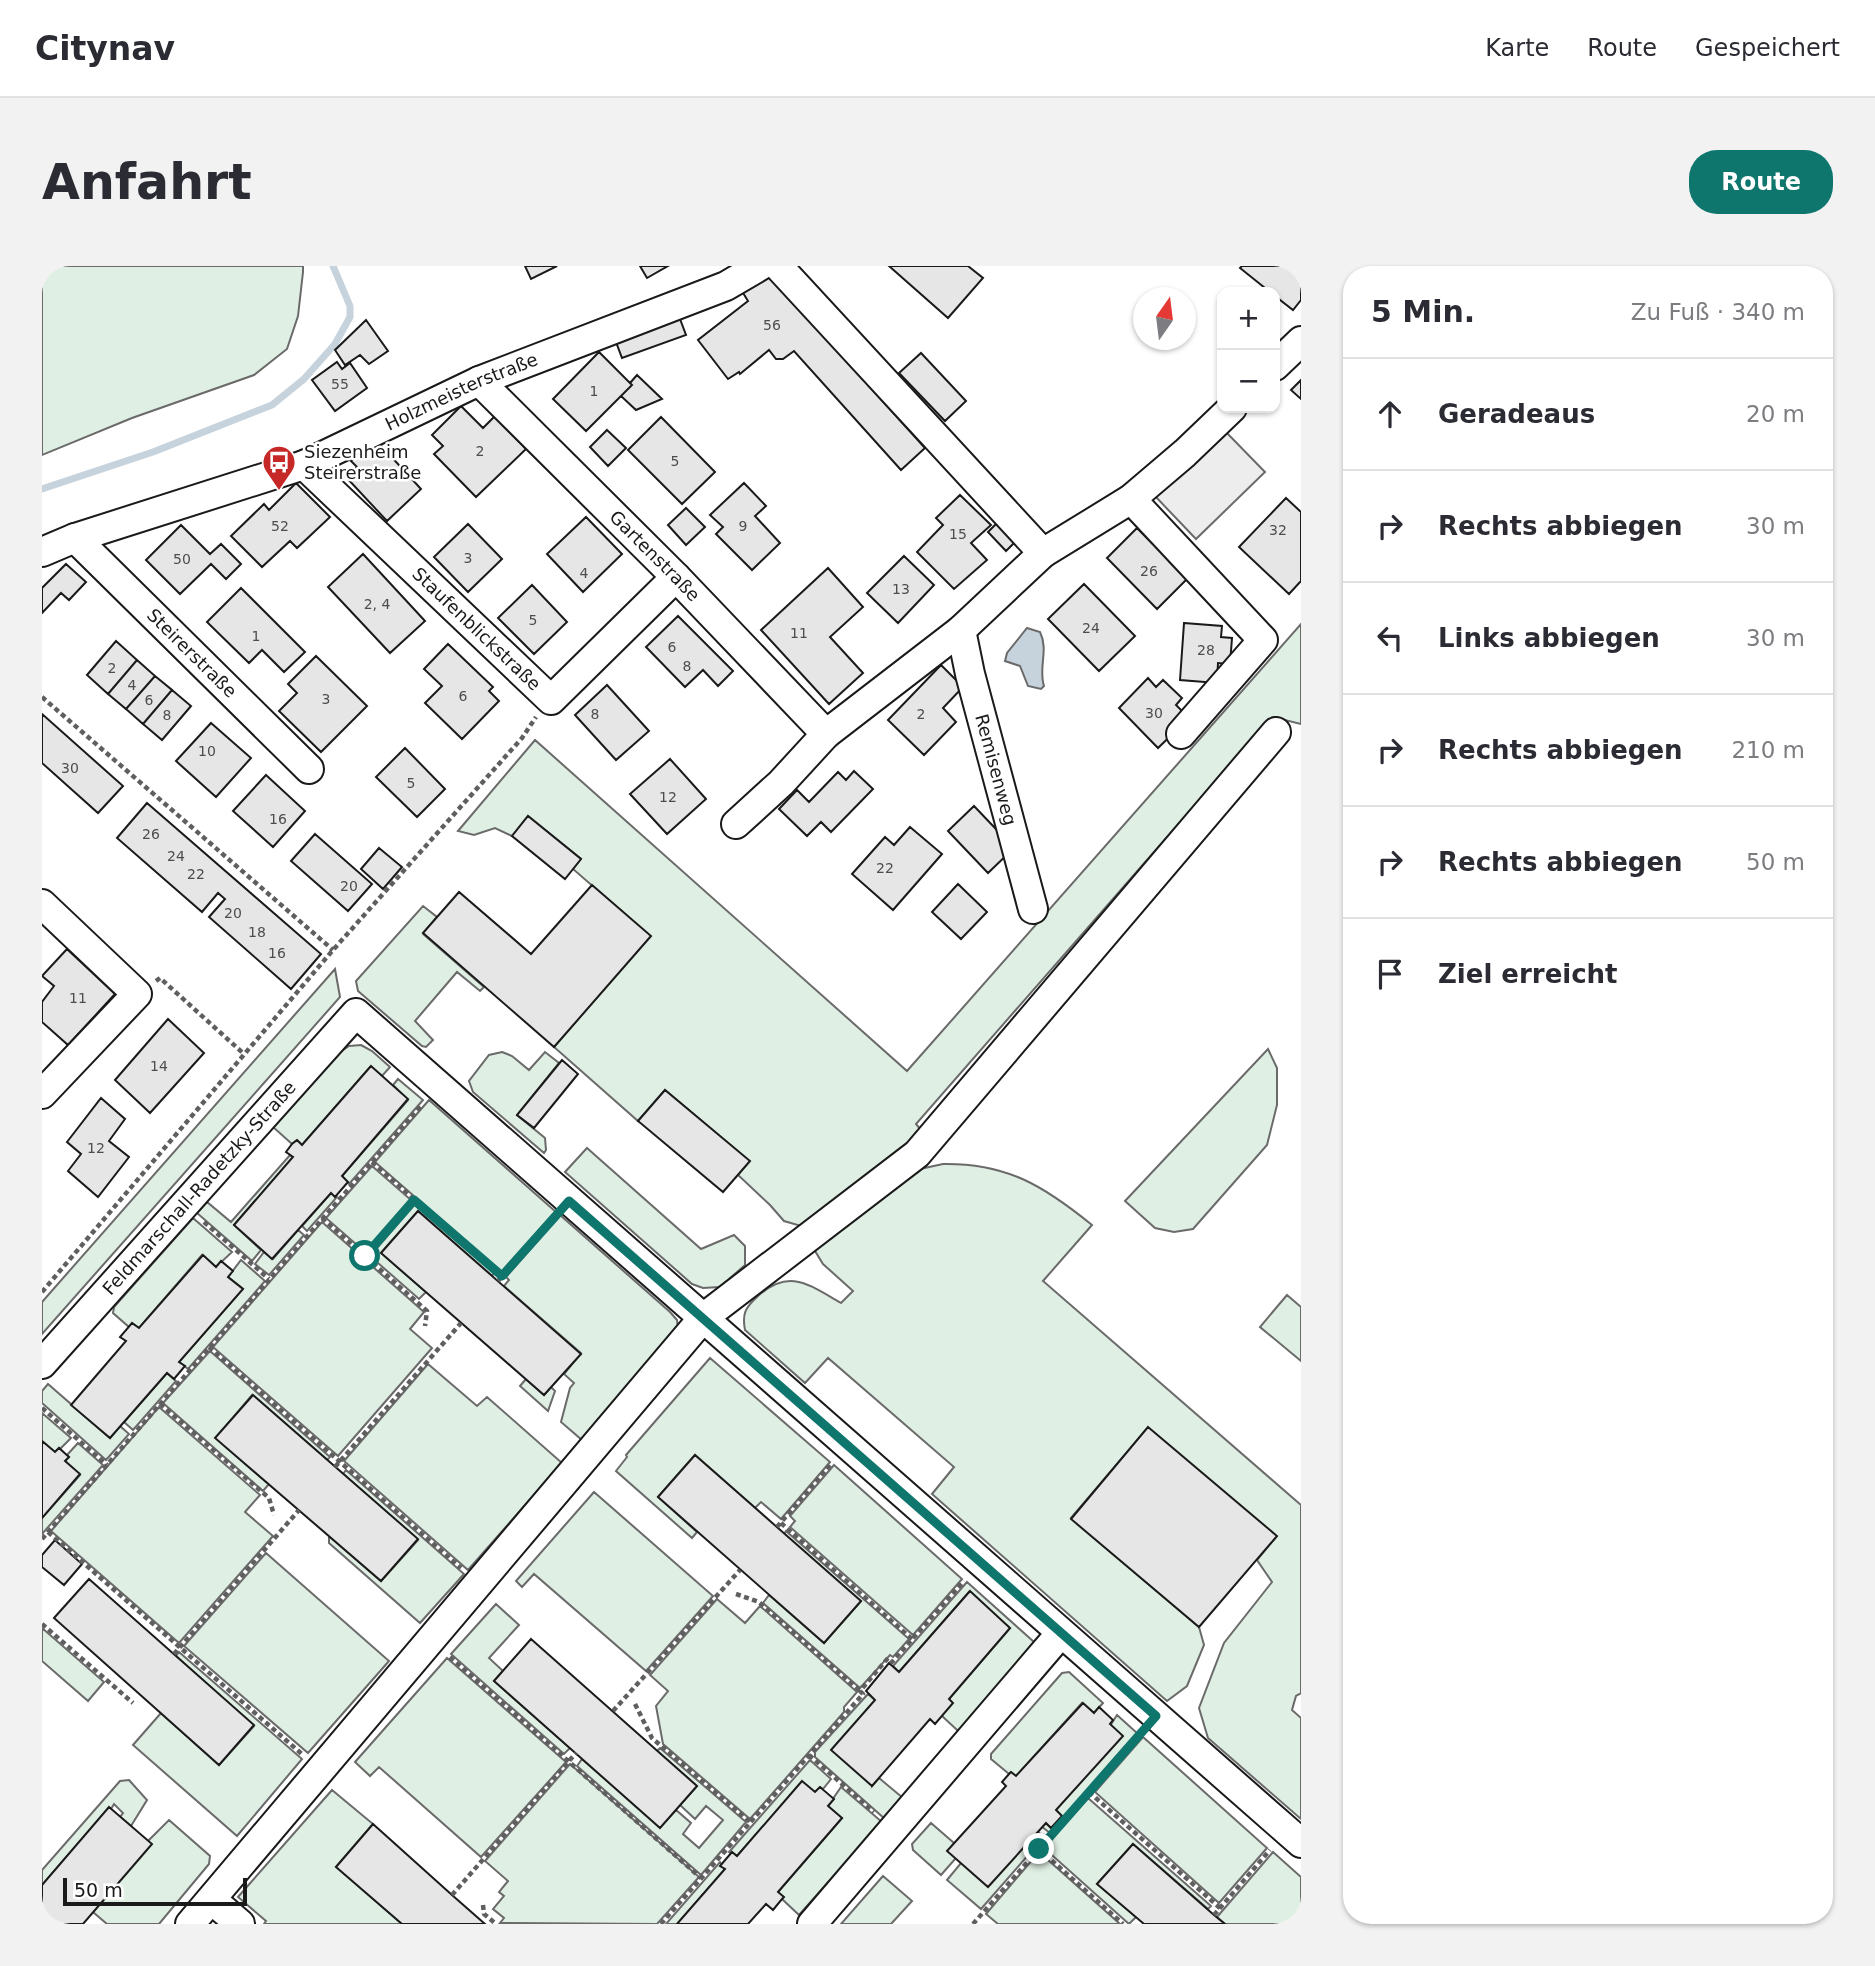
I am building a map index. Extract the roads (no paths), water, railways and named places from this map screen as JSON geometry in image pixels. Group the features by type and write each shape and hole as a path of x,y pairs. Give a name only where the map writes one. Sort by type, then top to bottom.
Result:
{"street":[{"name":"Holzmeisterstraße","path":"42,552 75,538 304,465 480,381 726,286 760,266"},
{"path":"778,266 1043,553"},
{"path":"1280,361 1301,341"},
{"name":"Gartenstraße","path":"480,381 676,577 826,734"},
{"path":"736,824 781,783 826,734 961,630 1043,553 1131,499 1227,413"},
{"name":"Staufenblickstraße","path":"304,465 551,700 676,577"},
{"path":"1131,499 1263,640 1181,734"},
{"name":"Steirerstraße","path":"75,538 309,769"},
{"name":"Remisenweg","path":"961,630 1033,909"},
{"path":"190,1924 703,1318 917,1154 1276,732"},
{"path":"42,904 137,994 42,1094"},
{"name":"Feldmarschall-Radetzky-Straße","path":"42,1364 356,1013 703,1318"},
{"path":"703,1318 1294,1837"},
{"path":"811,1924 1061,1633"},
{"path":"212,1900 240,1924"}],"waterway":[{"path":"42,489 153,452 272,405 304,379 335,344 350,317 350,306 333,266"}],"place":[{"name":"Siezenheim Steirerstraße","path":"279,492"}]}
